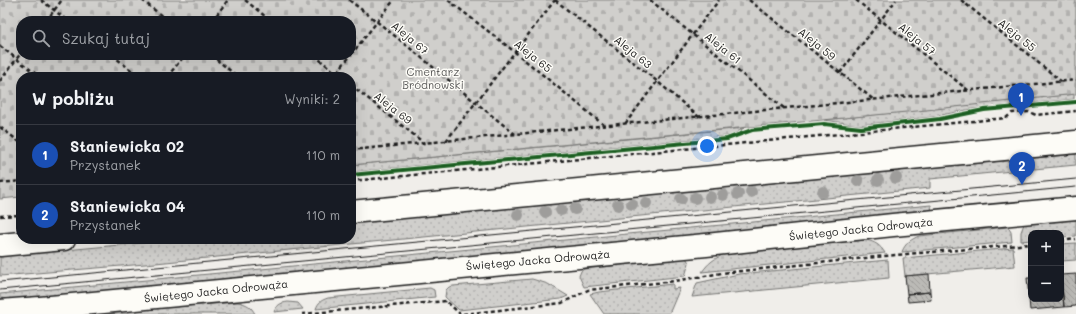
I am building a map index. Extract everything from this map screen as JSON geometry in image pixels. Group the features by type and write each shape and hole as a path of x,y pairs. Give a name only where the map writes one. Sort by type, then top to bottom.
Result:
{"main road":[{"path":"356,212 1076,142"},
{"name":"Świętego Jacka Odrowąża","path":"0,311 698,246 893,225 1076,208"},
{"path":"0,245 16,244"}],"path":[{"path":"41,0 62,16"},
{"path":"50,16 62,0"},
{"path":"142,0 162,16"},
{"path":"216,16 228,0"},
{"path":"245,0 265,16"},
{"path":"356,49 394,0"},
{"path":"446,141 555,0"},
{"path":"625,124 719,0"},
{"path":"840,73 896,0"},
{"path":"0,46 16,58"},
{"path":"0,80 16,60"},
{"path":"18,60 34,72"},
{"path":"118,60 134,72"},
{"path":"171,72 181,60"},
{"path":"217,60 232,72"},
{"path":"320,60 335,72"},
{"path":"337,72 347,60"},
{"path":"356,150 1076,80"},
{"path":"356,182 1006,118 1012,113 1029,112 1036,115 1076,111"},
{"path":"856,127 924,121"},
{"path":"0,128 16,139"},
{"path":"0,183 16,181"},
{"path":"0,216 16,215"},
{"path":"1064,241 1076,239"},
{"path":"463,314 562,303 571,300 588,290 675,281 722,273 895,255 1028,244"},
{"path":"302,314 446,301 460,314"}],"green space":[{"name":"Cmentarz Bródnowski","path":"0,0 1076,0 1076,94 917,111 356,165 356,72 16,72 16,197 0,199"},
{"path":"1074,94 1074,99 972,109 931,117 859,125 824,120"},
{"path":"744,128 731,136 356,172 356,165"},
{"path":"1076,154 1076,165 1034,169 1033,163 1012,165 1012,171 930,179 930,188 356,244 356,223"},
{"path":"931,205 932,213 0,301 0,294"},
{"path":"1076,220 1076,236 1064,237 1064,230 1028,230 1028,240 1021,241 1021,232 1024,224"},
{"path":"1008,227 1011,232 1012,242 902,252 909,242 919,236"},
{"path":"866,240 877,244 885,253 702,272 712,261 725,254"},
{"path":"1076,243 1076,260 1064,261 1064,244"},
{"path":"131,244 352,244 0,276 0,256"},
{"path":"1013,248 1015,266 905,276 903,258"},
{"path":"684,258 687,259 689,263 685,276 584,287 579,276 581,271 584,269"},
{"path":"888,260 889,278 692,297 697,283 739,274"},
{"path":"532,279 548,284 568,296 561,299 459,310 445,297 446,290 453,286"},
{"path":"673,284 673,289 680,288 669,314 604,314 590,294 599,292"},
{"path":"430,288 434,290 435,297 316,309 320,302 328,298"},
{"path":"238,302 248,306 255,314 87,314"},
{"path":"288,302 298,303 303,309 274,312 279,305"}],"building":[{"path":"929,274 930,292 907,294 905,276"},
{"path":"1076,274 1076,306 1064,307 1064,275"},
{"path":"930,292 931,300 908,302 907,294"},
{"path":"1029,302 1064,302 1064,307 1030,310"}],"tram line":[{"path":"0,282 1076,179"},
{"path":"0,290 1076,187"}],"cycle path":[{"path":"356,175 727,139 752,130 824,124 861,128 940,119 984,110 1076,102"}],"place":[{"name":"Staniewicka 02","path":"1021,116"},
{"name":"Staniewicka 04","path":"1022,185"}]}
